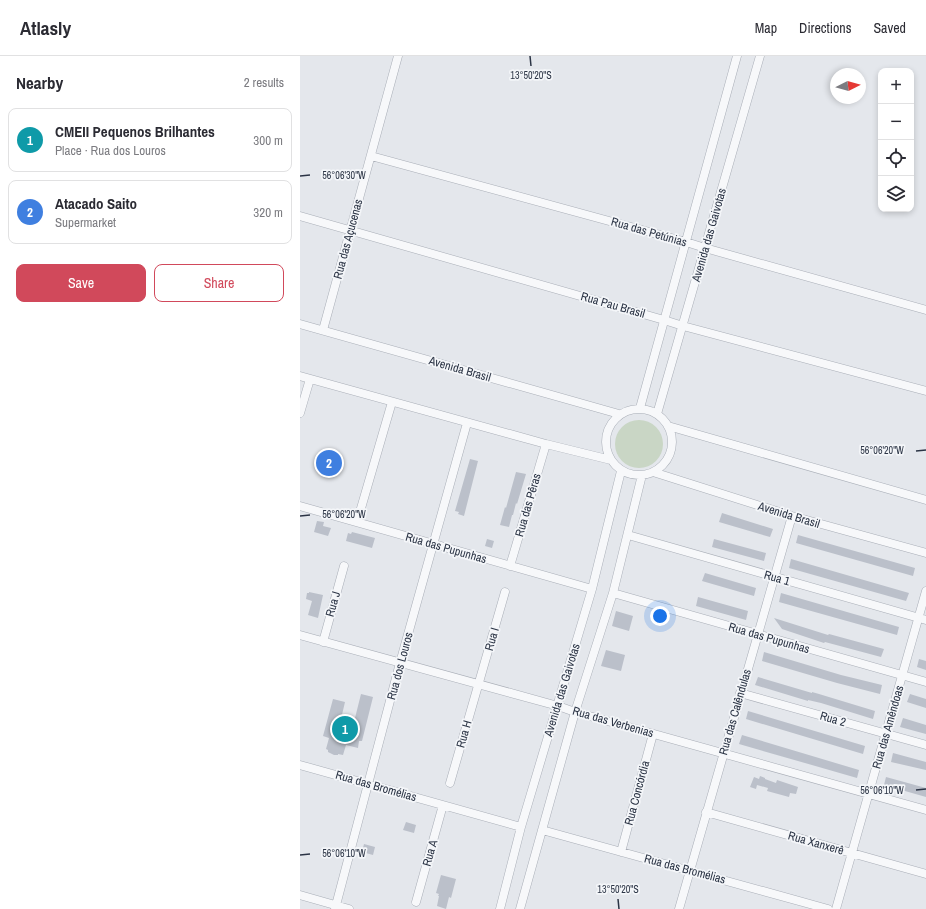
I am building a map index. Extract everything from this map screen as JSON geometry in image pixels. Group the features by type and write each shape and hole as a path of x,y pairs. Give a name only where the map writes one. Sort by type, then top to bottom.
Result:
{"street":[{"name":"Rua das Açucenas","path":"323,330 398,56"},
{"name":"Avenida das Gaivotas","path":"640,408 737,56"},
{"name":"Avenida das Gaivotas","path":"657,414 760,56"},
{"name":"Rua das Petúnias","path":"371,156 686,242 926,310"},
{"name":"Rua Pau Brasil","path":"300,216 683,326 926,391"},
{"name":"Avenida Brasil","path":"300,324 620,414"},
{"path":"300,376 467,423 611,460"},
{"path":"300,414 310,379"},
{"path":"356,522 392,402"},
{"path":"640,408 652,411 662,417 672,436 672,447 668,458 662,466 653,472 642,475 631,475 621,471 613,464 607,454 605,443 606,432 611,422 620,414 630,409 640,408"},
{"name":"Rua dos Louros","path":"336,907 400,663 467,423"},
{"path":"668,426 926,500"},
{"name":"Rua das Pêras","path":"510,566 546,444"},
{"name":"Avenida das Gaivotas","path":"500,909 521,827 592,589 621,471"},
{"name":"Avenida Brasil","path":"653,472 792,516 926,553"},
{"name":"Avenida das Gaivotas","path":"520,909 575,712 612,594 642,475"},
{"name":"Rua das Pupunhas","path":"300,506 592,589"},
{"name":"Rua das Calêndulas","path":"679,909 792,516"},
{"name":"Rua 1","path":"628,535 922,619"},
{"name":"Rua J","path":"323,642 344,566"},
{"name":"Rua das Amêndoas","path":"836,909 902,675 922,619 926,591"},
{"name":"Rua I","path":"478,685 505,592"},
{"name":"Rua das Pupunhas","path":"612,594 926,682"},
{"name":"Rua das Verbenias","path":"300,635 926,810"},
{"name":"Rua H","path":"450,784 478,685"},
{"name":"Rua 2","path":"740,693 926,745"},
{"name":"Rua Concórdia","path":"621,852 653,734"},
{"name":"Rua das Bromélias","path":"300,765 521,827"},
{"name":"Rua A","path":"416,902 443,805"},
{"name":"Rua Xanxerê","path":"706,812 926,874"},
{"name":"Rua das Bromélias","path":"542,830 828,909"},
{"path":"300,895 336,907 349,909"}],"green space":[{"path":"634,420 644,420 653,424 659,430 662,435 662,453 653,464 644,468 634,468 625,464 619,458 615,449 615,439 619,430 625,424"}],"building":[{"path":"470,459 478,461 464,516 455,511"},
{"path":"516,472 526,474 509,527 500,525"},
{"path":"722,513 773,529 770,537 719,522"},
{"path":"317,521 324,522 323,526 331,528 328,536 314,532"},
{"path":"352,532 375,538 372,548 346,541 348,533 351,534"},
{"path":"798,535 915,568 913,576 796,543"},
{"path":"487,539 494,541 492,548 485,546"},
{"path":"714,539 766,553 764,561 712,547"},
{"path":"791,559 909,593 906,601 789,568"},
{"path":"705,573 756,588 754,596 702,581"},
{"path":"309,592 323,595 318,618 308,615 312,601 306,599 307,593"},
{"path":"781,593 899,627 897,635 779,602"},
{"path":"698,597 748,611 746,620 696,606"},
{"path":"616,611 633,616 629,631 612,626"},
{"path":"774,618 828,635 829,634 884,649 881,657 825,642 824,643 782,629"},
{"path":"606,650 625,655 621,671 601,666"},
{"path":"764,652 841,675 882,685 880,694 762,661"},
{"path":"919,659 926,661 926,670 917,667"},
{"path":"758,677 875,711 873,719 755,685"},
{"path":"361,694 373,697 362,741 359,741 358,748 346,745 343,755 334,755 328,752 326,749 329,738 323,736 333,699 345,702 341,719 354,722"},
{"path":"910,694 926,699 926,708 907,702"},
{"path":"748,711 865,746 863,754 746,719"},
{"path":"903,718 926,725 926,734 900,727"},
{"path":"742,735 859,770 857,778 739,744"},
{"path":"893,753 926,762 926,770 891,762"},
{"path":"760,776 776,783 777,780 798,787 796,794 790,793 789,797 767,791 768,788 757,785 756,789 750,787 754,777 759,779"},
{"path":"886,777 926,788 926,797 884,785"},
{"path":"406,822 416,825 414,833 403,830"},
{"path":"364,844 375,847 373,855 362,852"},
{"path":"441,875 456,879 451,898 449,897 446,909 437,906 439,894 436,893"}],"place":[{"name":"Atacado Saito","path":"329,463"},
{"name":"CMEII Pequenos Brilhantes","path":"345,729"}]}
